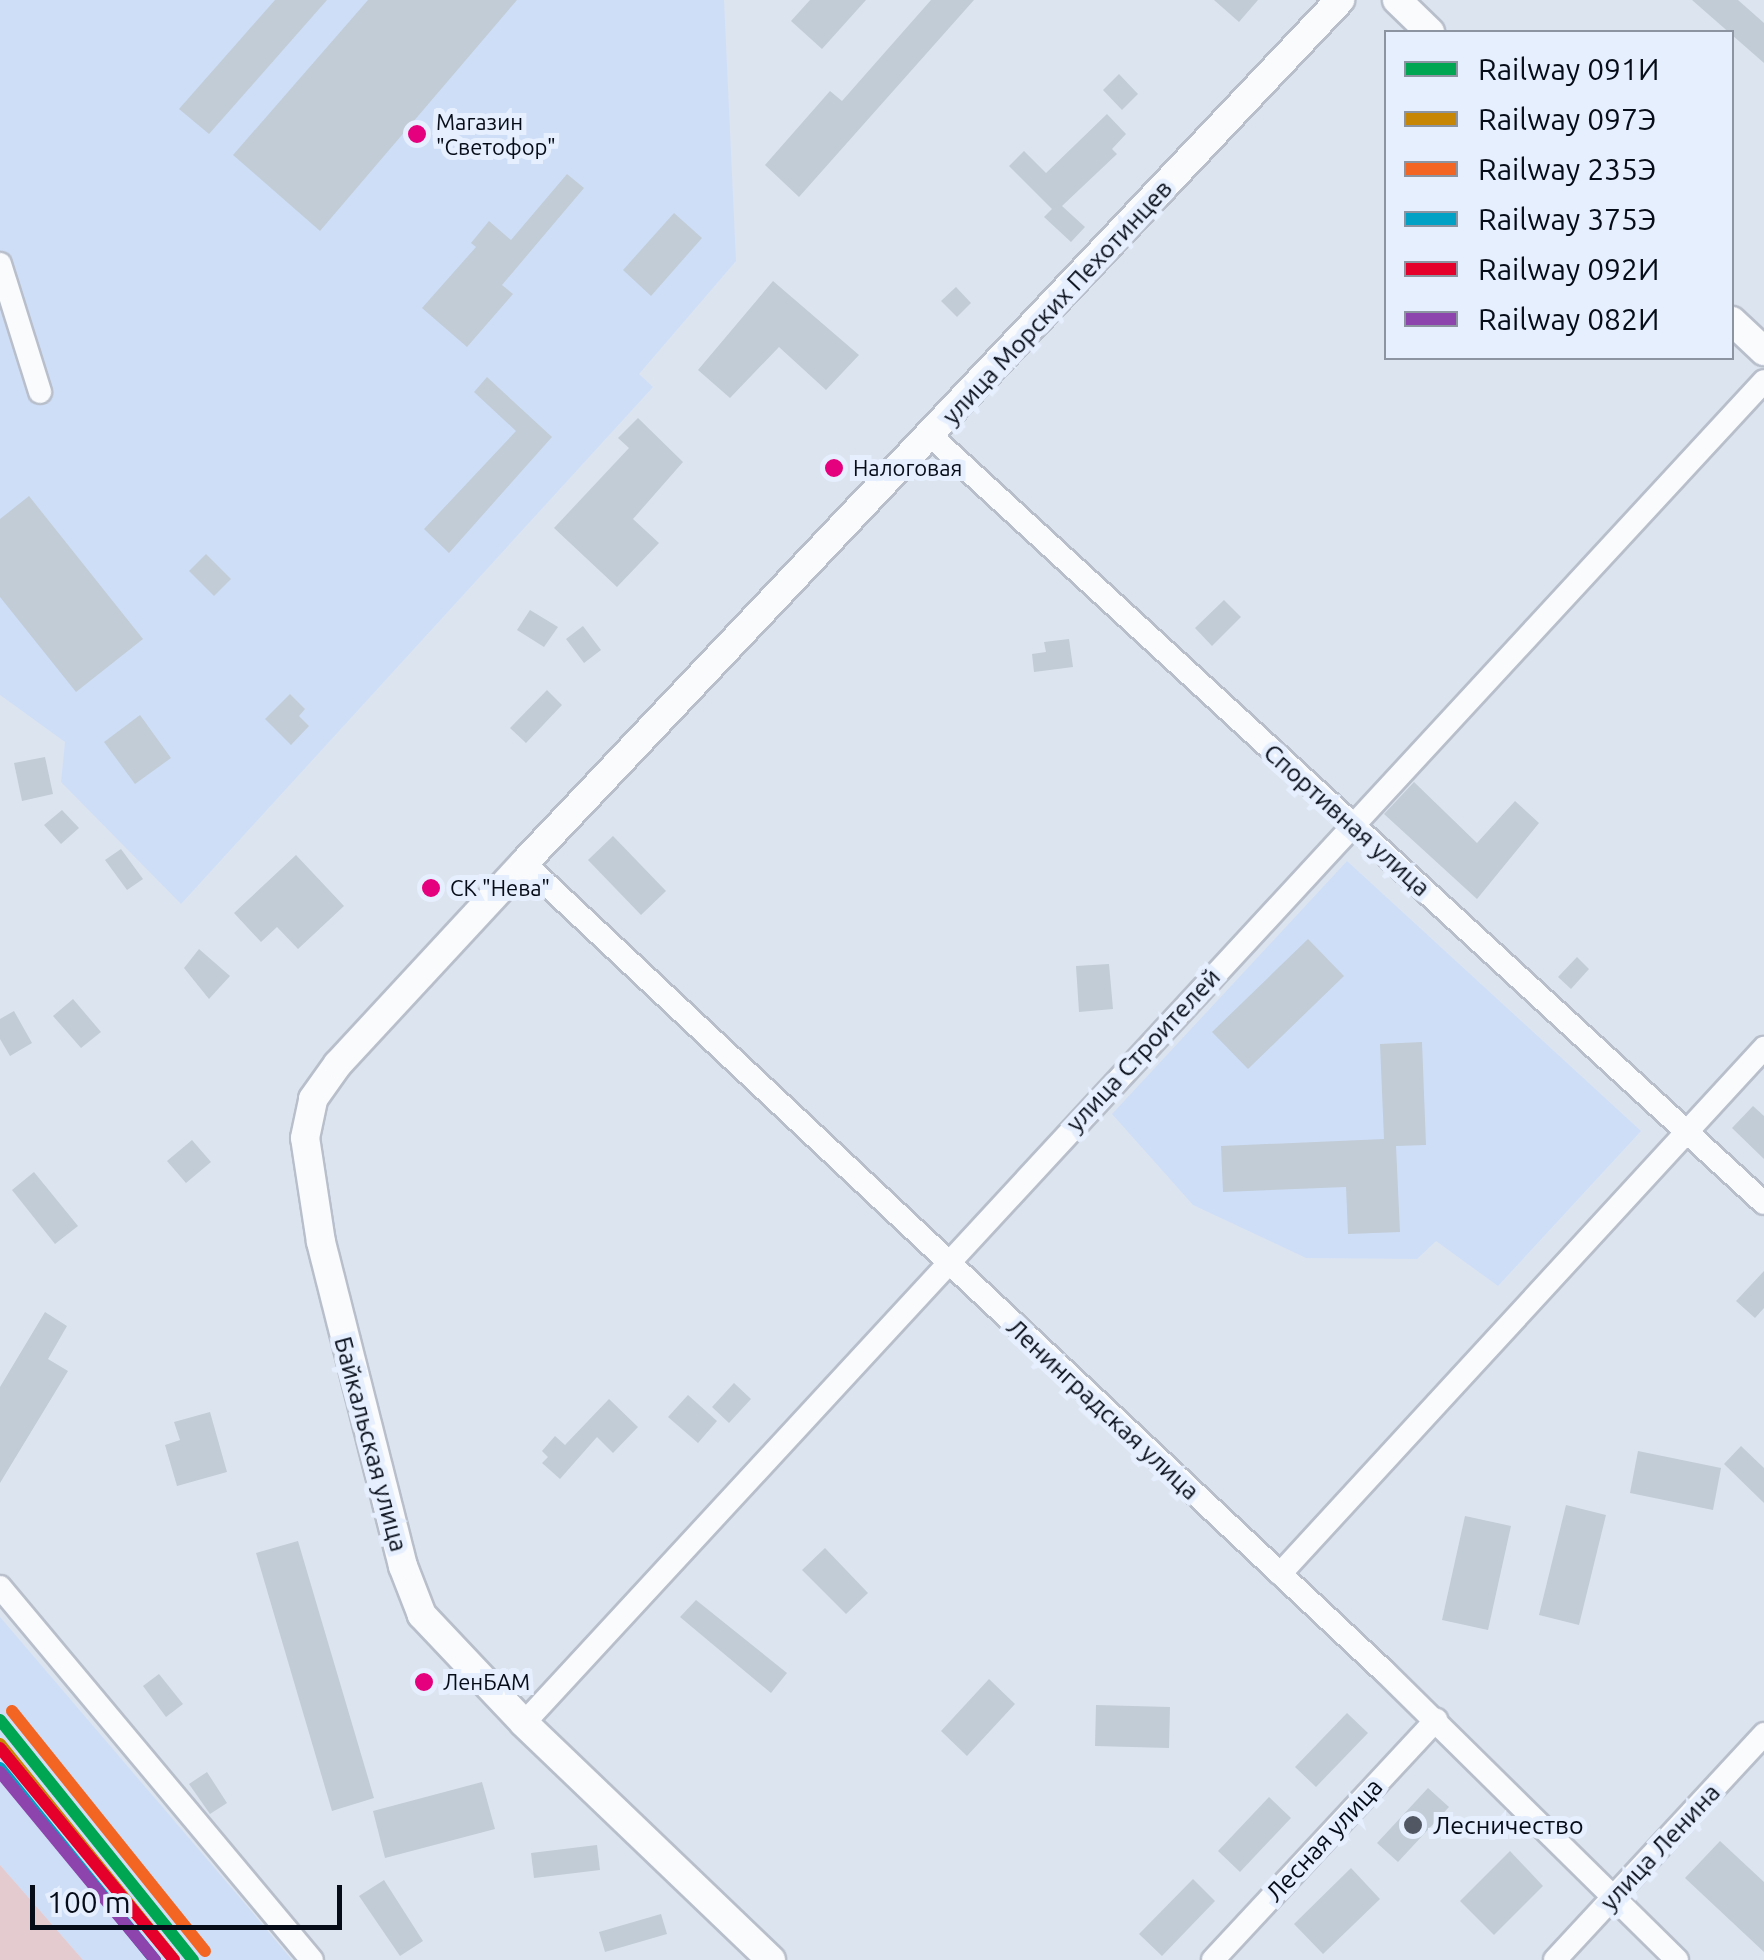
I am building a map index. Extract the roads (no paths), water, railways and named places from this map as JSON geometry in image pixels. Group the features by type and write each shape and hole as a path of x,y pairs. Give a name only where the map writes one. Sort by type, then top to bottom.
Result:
{"street":[{"name":"улица Морских Пехотинцев","path":"524,862 1340,0"},
{"path":"1397,0 1428,30"},
{"path":"0,264 40,392"},
{"path":"1734,323 1764,351"},
{"name":"улица Строителей","path":"524,1723 1764,380"},
{"name":"Спортивная улица","path":"931,436 1764,1202"},
{"name":"Ленинградская улица","path":"524,862 1436,1720 1611,1901 1677,1960"},
{"name":"Байкальская улица","path":"524,862 338,1064 314,1099 306,1138 342,1334 403,1566 422,1615 524,1723 772,1960"},
{"path":"1280,1574 1764,1048"},
{"path":"0,1587 312,1960"},
{"name":"Лесная улица","path":"1213,1960 1436,1720"},
{"name":"улица Ленина","path":"1555,1960 1764,1734"}],"rail line":[{"name":"235Э","path":"12,1711 205,1951"},
{"name":"091И","path":"0,1720 193,1960"},
{"name":"097Э","path":"0,1744 174,1960"},
{"name":"092И","path":"0,1748 174,1960"},
{"name":"375Э","path":"0,1768 155,1960"},
{"name":"082И","path":"0,1772 155,1960"}],"place":[{"name":"Магазин \"Светофор\"","path":"417,134"},
{"name":"Налоговая","path":"834,468"},
{"name":"СК \"Нева\"","path":"431,888"},
{"name":"ЛенБАМ","path":"424,1682"},
{"name":"Лесничество","path":"1413,1825"}]}
